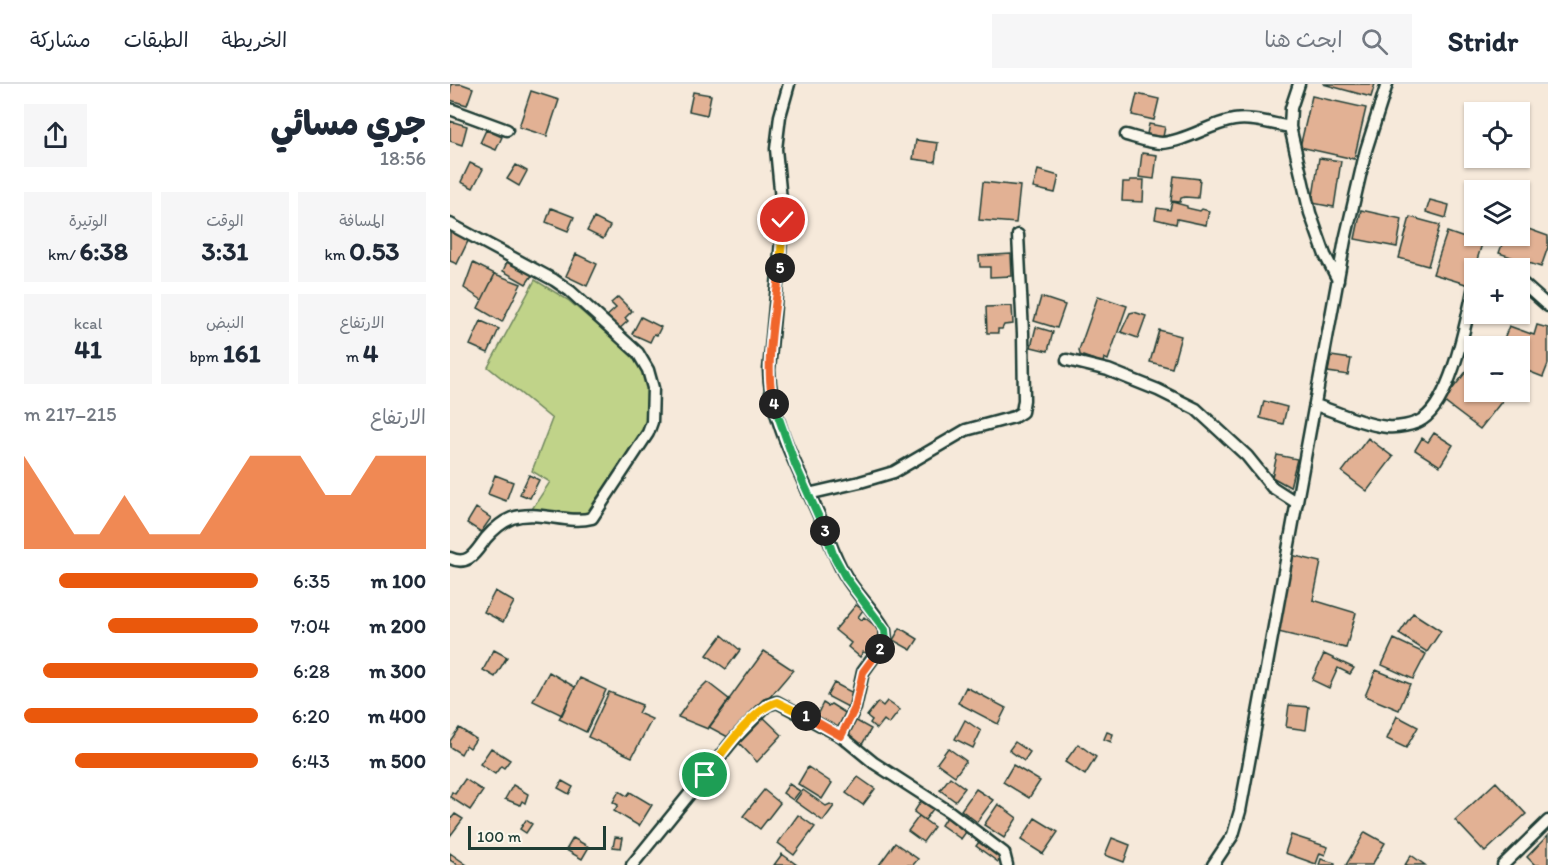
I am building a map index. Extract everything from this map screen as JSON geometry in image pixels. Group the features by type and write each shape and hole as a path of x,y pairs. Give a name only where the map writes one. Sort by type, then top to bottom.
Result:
{"street":[{"path":"789,84 780,116 776,149 783,220 769,370 770,389 795,464 822,521 833,554 846,578 885,630 886,640 863,672 855,708 841,736"},
{"path":"1299,84 1291,108 1290,127 1310,213 1325,255 1338,280"},
{"path":"1213,865 1233,835 1240,811 1338,280 1366,150 1387,84"},
{"path":"450,109 507,130"},
{"path":"1126,135 1161,143 1179,140 1215,125 1236,120 1252,120 1290,127"},
{"path":"450,224 554,280 570,291 638,353 648,370 653,388 652,422 648,433 592,518 585,520 544,516 513,518 498,526 472,557 465,560 450,558"},
{"path":"808,494 860,483 894,472 966,430 1014,417 1022,412 1024,400 1023,344 1018,235"},
{"path":"1530,290 1548,306"},
{"path":"1316,405 1362,422 1389,427 1405,426 1422,420 1435,407 1447,385 1464,323"},
{"path":"1067,360 1107,369 1196,409 1247,456 1272,487 1297,503"},
{"path":"632,865 734,739 767,705 777,702 785,704 841,736 874,763 942,806 1004,853 1007,865"},
{"path":"1503,865 1548,821"}],"green space":[{"path":"535,280 568,300 635,357 643,369 648,391 647,424 586,514 532,509 550,482 532,471 552,419 488,367"}],"building":[{"path":"451,84 462,84 473,88 467,105 450,100"},
{"path":"1323,84 1375,84 1371,97"},
{"path":"531,91 559,100 547,136 519,127"},
{"path":"693,92 711,95 707,115 689,111"},
{"path":"1137,94 1159,99 1154,120 1132,115"},
{"path":"1312,96 1366,108 1354,159 1300,147"},
{"path":"450,121 467,126 462,145 450,141"},
{"path":"1149,124 1165,127 1163,137 1147,134"},
{"path":"486,130 502,137 496,150 480,143"},
{"path":"916,140 938,143 935,162 913,159"},
{"path":"1142,153 1157,155 1154,179 1139,177"},
{"path":"1319,158 1341,161 1334,207 1312,203"},
{"path":"470,163 483,169 473,188 461,182"},
{"path":"516,165 527,171 519,186 507,179"},
{"path":"1038,170 1059,176 1055,193 1033,188"},
{"path":"1174,176 1200,179 1198,198 1185,197 1181,198 1180,202 1171,201"},
{"path":"1130,180 1144,180 1143,202 1122,201 1123,182 1130,182"},
{"path":"983,182 1020,186 1016,223 979,220"},
{"path":"1430,200 1449,205 1446,218 1426,212"},
{"path":"1172,202 1187,206 1187,208 1209,211 1206,225 1177,219 1176,224 1155,219 1157,208 1170,210"},
{"path":"551,208 574,217 568,231 546,222"},
{"path":"1361,210 1402,219 1397,247 1355,239"},
{"path":"1410,217 1440,225 1428,266 1399,258"},
{"path":"594,218 610,226 603,239 587,231"},
{"path":"450,230 469,239 457,264 450,261"},
{"path":"1530,230 1548,236 1548,247 1541,267 1530,263 1530,258 1514,258 1499,253 1501,246 1530,246"},
{"path":"1447,232 1464,238 1464,246 1481,246 1478,258 1464,258 1464,283 1433,274"},
{"path":"576,254 597,264 587,286 566,276"},
{"path":"1011,254 1012,276 990,277 990,267 980,267 979,256"},
{"path":"507,262 533,274 526,284 503,271"},
{"path":"473,263 495,274 482,300 464,288"},
{"path":"495,274 521,284 502,322 478,308"},
{"path":"1098,296 1127,306 1108,360 1104,358 1103,363 1080,355 1079,350"},
{"path":"618,297 632,311 625,318 628,321 617,331 605,318 616,308 611,303"},
{"path":"1041,297 1065,305 1057,328 1034,321"},
{"path":"1012,306 1013,324 1004,325 1002,329 998,329 998,333 987,333 986,307"},
{"path":"1130,313 1146,316 1138,338 1121,332"},
{"path":"641,317 661,327 650,342 632,334"},
{"path":"481,321 499,329 488,353 470,345"},
{"path":"1537,325 1548,328 1548,364 1543,377 1530,372 1530,336 1505,336 1509,326 1534,335"},
{"path":"1036,327 1053,332 1048,351 1031,347"},
{"path":"1159,330 1181,336 1172,368 1150,362"},
{"path":"1331,356 1351,359 1348,375 1328,372"},
{"path":"1464,374 1464,402 1501,402 1480,429 1443,401"},
{"path":"1264,401 1287,407 1283,424 1260,418"},
{"path":"1434,433 1453,445 1440,466 1415,450 1422,438 1428,442"},
{"path":"1368,438 1393,457 1367,491 1342,472"},
{"path":"1277,455 1297,459 1290,487 1272,477"},
{"path":"495,475 513,482 506,501 488,494"},
{"path":"529,475 539,480 530,498 520,494"},
{"path":"476,508 491,518 481,532 467,523"},
{"path":"1291,555 1321,562 1313,600 1356,613 1346,648 1274,631"},
{"path":"495,591 514,602 503,622 484,612"},
{"path":"856,605 863,610 858,617 862,620 864,617 884,633 867,653 863,652 860,657 848,647 851,643 835,630"},
{"path":"1413,613 1441,631 1427,652 1399,634"},
{"path":"900,628 918,639 911,650 893,640"},
{"path":"722,635 740,650 726,669 707,655"},
{"path":"1394,639 1426,654 1413,679 1382,665"},
{"path":"494,650 507,657 495,677 483,670"},
{"path":"764,651 793,670 769,698 728,737 709,727"},
{"path":"1324,654 1354,668 1350,674 1338,668 1329,688 1312,680"},
{"path":"1376,670 1410,684 1399,710 1365,696"},
{"path":"549,672 575,687 562,715 533,701"},
{"path":"580,678 606,690 586,732 559,719"},
{"path":"707,682 730,700 708,729 678,717 692,697"},
{"path":"834,683 855,694 848,707 827,696"},
{"path":"966,687 1006,708 998,724 958,703"},
{"path":"609,692 642,705 638,713 652,719 632,757 588,737"},
{"path":"887,701 900,710 889,724 884,720 877,729 870,723 872,720 867,716 878,702 883,706"},
{"path":"823,703 828,706 831,704 847,714 837,731 820,721 817,715"},
{"path":"1289,705 1309,707 1306,730 1286,727"},
{"path":"760,714 782,735 757,762 735,739"},
{"path":"1397,716 1418,727 1406,748 1387,739"},
{"path":"853,719 871,729 860,748 842,737"},
{"path":"965,720 981,731 973,748 955,739"},
{"path":"459,728 476,739 470,748 466,745 461,754 450,747 450,741"},
{"path":"1107,732 1113,734 1111,742 1104,739"},
{"path":"1015,742 1030,752 1024,761 1009,750"},
{"path":"1078,744 1096,757 1085,775 1065,762"},
{"path":"491,748 510,760 495,774 480,764"},
{"path":"948,748 966,761 955,776 937,763"},
{"path":"1013,765 1040,781 1029,798 1003,782"},
{"path":"808,767 832,783 822,799 798,784"},
{"path":"858,777 875,789 863,805 846,793"},
{"path":"950,777 965,788 955,801 940,790"},
{"path":"465,779 483,791 470,810 450,797 452,792 455,794"},
{"path":"562,781 573,787 569,794 558,788"},
{"path":"1496,782 1526,814 1485,852 1455,820"},
{"path":"789,784 800,791 793,800 783,793"},
{"path":"513,785 528,794 525,803 522,801 520,805 505,799"},
{"path":"976,789 993,800 977,822 961,810"},
{"path":"764,790 780,803 760,829 743,816"},
{"path":"803,790 826,806 830,804 834,806 823,821 795,801"},
{"path":"619,791 627,796 630,792 652,805 639,826 614,811 618,805 613,802"},
{"path":"921,801 933,809 925,820 914,812"},
{"path":"998,804 1017,818 1004,838 984,825"},
{"path":"455,814 463,819 450,836 450,820"},
{"path":"798,815 815,827 794,855 778,843"},
{"path":"919,816 934,827 923,842 908,831"},
{"path":"946,817 966,832 961,839 941,825"},
{"path":"1035,818 1058,832 1043,854 1021,840"},
{"path":"526,820 532,824 526,833 520,829"},
{"path":"1365,832 1385,843 1372,865 1346,865"},
{"path":"1291,835 1328,847 1325,855 1320,853 1316,864 1285,853"},
{"path":"1548,835 1548,865 1535,865 1527,857"},
{"path":"615,837 623,838 621,848 613,847"},
{"path":"573,838 589,847 582,859 566,850"},
{"path":"982,838 1004,853 998,862 976,846"},
{"path":"1112,838 1130,845 1124,862 1105,855"},
{"path":"895,843 918,859 913,865 879,865"},
{"path":"450,853 467,865 458,865 450,860"},
{"path":"782,854 797,865 774,865"},
{"path":"1411,855 1425,865 1405,865"},
{"path":"1321,859 1335,863 1335,865 1319,865"}],"route":[{"path":"705,775 734,739 767,705 777,702 785,704 841,736 855,708 863,672 886,640 885,630 880,621 846,578 833,554 822,521 795,464 770,389 769,370 783,220"}]}
